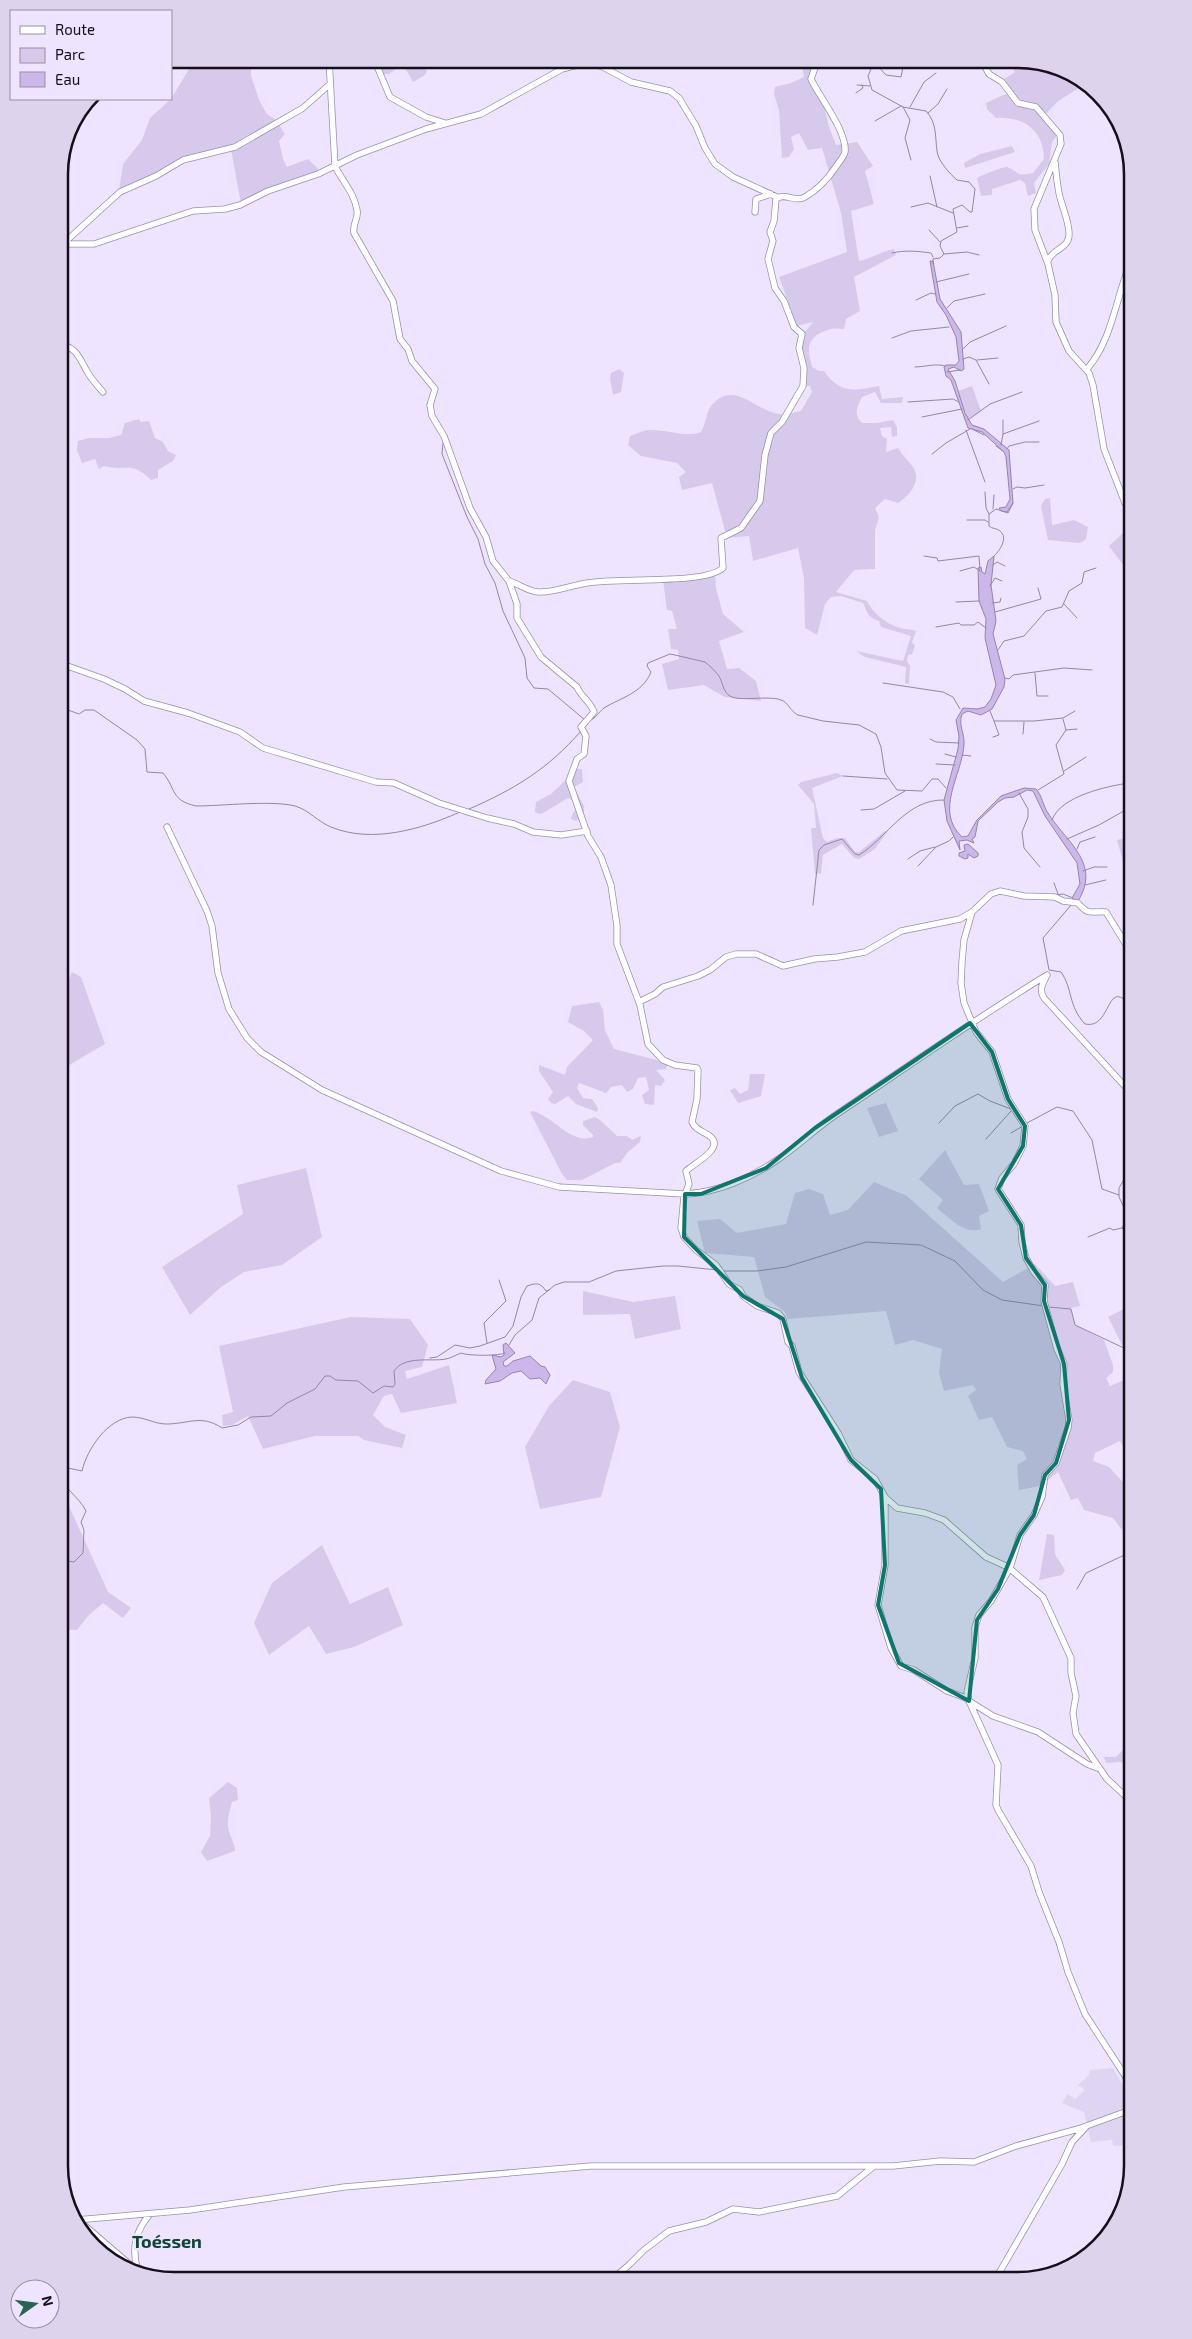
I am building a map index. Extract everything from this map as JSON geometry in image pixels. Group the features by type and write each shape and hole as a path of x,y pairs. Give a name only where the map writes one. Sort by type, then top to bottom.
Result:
{"street":[{"path":"329,68 335,166 340,177 351,190 357,210 353,230 356,239 391,297 395,307 400,339 408,349 412,361 435,389 430,405 432,416 444,436 470,508 486,537 493,562 509,581 517,604 517,618 541,657 577,687 594,712 581,727 586,736 584,754 577,759 569,781 587,831 601,857 611,885 617,926 618,949 639,1002 648,1044 659,1058 675,1066 697,1068 697,1099 692,1122 698,1130 712,1137 714,1147 686,1171 689,1184 685,1194 681,1228 684,1237 696,1250 716,1265 729,1284 740,1290 743,1296 757,1306 773,1310 783,1319 788,1342 792,1346 802,1378 810,1386 827,1418 838,1433 851,1460 875,1479 885,1497 897,1508 925,1513 944,1520 986,1557 1010,1568 1043,1597 1071,1658 1071,1673 1076,1696 1073,1713 1076,1734 1107,1779 1124,1795"},
{"path":"378,68 390,98 426,117 447,124"},
{"path":"68,243 94,244 193,211 235,206 268,191 295,183 357,155 426,129 481,114 565,68"},
{"path":"605,68 631,82 670,91 679,98 696,126 705,148 715,164 733,177 774,195 798,200 819,187 844,154 844,142 839,129 811,79 815,68"},
{"path":"985,68 989,74 1002,82 1018,103 1036,107 1059,134 1061,144 1034,210 1035,230 1048,261 1055,295 1056,322 1069,351 1087,368 1093,385 1104,449 1124,500"},
{"path":"68,237 120,192 156,176 183,160 235,147 302,108 330,84"},
{"path":"1048,261 1051,253 1066,243 1068,239 1067,218 1061,204 1054,162"},
{"path":"755,212 757,198 774,195"},
{"path":"509,581 520,587 540,592 570,588 587,582 625,579 664,580 695,576 723,568 721,538 741,528 757,508 771,433 782,422 805,381 799,348 802,334 794,327 784,301 777,294 769,267 768,256 773,238 770,232 773,226 774,195"},
{"path":"1087,368 1095,358 1111,325 1124,279"},
{"path":"68,347 82,358 88,373 103,392"},
{"path":"68,667 104,679 144,701 188,713 240,732 263,748 376,782 394,782 439,803 487,818 514,824 534,832 561,835 587,831"},
{"path":"168,827 207,911 212,926 218,973 229,1009 246,1038 260,1052 322,1090 501,1171 559,1187 702,1194 766,1168 816,1128 970,1023 1047,975 1041,985 1041,993 1044,998 1124,1085"},
{"path":"639,1002 655,994 663,987 698,976 710,970 726,957 736,954 756,954 783,966 872,949 901,931 960,918 972,912 991,894 1000,891 1024,896 1056,897 1063,902 1078,903 1086,912 1106,912 1124,941"},
{"path":"972,912 964,940 961,983 970,1023 992,1052 1008,1099 1025,1126 1023,1146 1014,1164 1002,1178 998,1190 1021,1225 1022,1242 1026,1258 1034,1272 1045,1285 1044,1301 1057,1349 1064,1364 1062,1384 1069,1420 1056,1463 1045,1475 1042,1497 1034,1515 1020,1535 1010,1568 991,1601 977,1620 975,1658 967,1692 969,1701 998,1766 996,1805 998,1810 1031,1866 1078,1998 1102,2043 1124,2075"},
{"path":"885,1497 885,1565 878,1605 891,1648 901,1666 914,1670 947,1691 966,1698 993,1716 1038,1732 1087,1764 1100,1769"},
{"path":"82,2220 150,2214 344,2187 591,2166 874,2166 940,2161 974,2162 1016,2146 1089,2125 1124,2112"},
{"path":"1000,2272 1062,2164 1072,2142 1089,2125"},
{"path":"622,2272 644,2250 669,2231 706,2222 733,2208 759,2212 837,2196 874,2166"},
{"path":"137,2265 134,2250 135,2239 139,2228 150,2214"},
{"path":"89,2230 122,2258"}],"highlighted area":[{"path":"970,1023 992,1052 1008,1099 1025,1126 1023,1146 998,1189 1021,1225 1026,1258 1045,1285 1044,1301 1064,1364 1069,1420 1056,1463 1045,1475 1034,1515 1020,1535 998,1589 977,1620 969,1701 899,1663 878,1605 885,1565 881,1489 851,1460 802,1378 783,1319 743,1296 684,1237 685,1194 701,1194 766,1168 815,1128"}],"shaded area":[{"path":"1113,2068 1122,2084 1124,2083 1124,2145 1113,2146 1112,2140 1091,2142 1084,2112 1062,2103 1068,2094 1075,2099 1085,2090 1078,2085 1089,2075 1090,2070"}],"green space":[{"path":"190,68 251,68 251,76 260,102 267,114 276,120 285,134 279,141 287,167 308,159 320,171 241,204 231,149 205,153 119,191 123,164 142,140 150,118 172,100"},
{"path":"381,68 397,68 389,74 384,74"},
{"path":"405,68 424,68 427,71 425,75 413,82"},
{"path":"802,68 813,68 809,76 824,105 829,127 836,145 857,142 873,166 865,171 874,204 851,211 859,261 894,249 896,255 854,277 860,311 846,319 844,329 838,328 821,332 812,340 809,351 812,367 819,371 824,371 836,384 842,387 855,390 879,386 882,399 903,397 902,403 881,403 875,392 862,397 857,407 858,417 862,423 893,420 897,427 897,436 892,437 891,427 880,428 882,436 887,439 886,452 898,448 913,467 916,477 910,492 902,500 898,503 885,499 875,508 879,517 875,530 875,569 854,570 836,592 867,601 873,611 888,623 899,628 916,631 912,642 915,646 912,654 908,655 907,661 910,666 909,684 905,683 906,667 865,657 856,651 903,661 911,636 881,627 879,621 868,614 863,603 841,596 831,597 825,604 817,635 805,628 804,578 798,548 753,561 749,536 727,538 712,483 682,490 679,477 686,472 677,463 641,456 628,445 630,436 647,430 682,434 701,432 711,406 727,395 735,395 766,410 777,414 784,414 801,411 812,392 810,386 803,386 800,338 813,322 797,326 779,277 847,252 841,213 822,148 808,150 799,133 791,137 794,149 789,157 782,158 779,110 774,94 775,87 804,77"},
{"path":"1013,68 1046,71 1080,87 1057,102 1044,116 1058,134 1052,142 1049,164 1034,183 1036,193 1028,196 1025,183 1020,180 992,189 992,195 981,196 977,178 1005,167 1020,174 1033,173 1044,159 1040,140 1030,127 1015,119 996,118 987,109 986,103 1003,95 1013,94 1001,81 1015,72"},
{"path":"1012,146 1015,152 965,168 964,163 980,154"},
{"path":"619,369 624,373 621,392 613,395 610,379 611,373"},
{"path":"972,386 981,411 968,419 958,391"},
{"path":"140,419 140,422 149,421 155,438 163,442 168,451 176,455 173,461 158,470 158,478 151,480 133,468 104,466 99,469 95,459 82,463 77,450 78,441 121,435 125,423"},
{"path":"1050,498 1052,525 1074,520 1088,527 1086,539 1080,543 1048,540 1041,506 1045,499"},
{"path":"1124,532 1124,566 1109,546"},
{"path":"715,573 716,588 723,614 744,632 719,641 727,669 739,668 756,681 761,701 725,697 704,685 668,690 662,664 679,659 678,650 671,649 668,629 677,629 672,611 667,610 663,580"},
{"path":"577,769 582,769 583,782 574,787 584,806 584,816 576,821 571,819 575,806 572,800 568,798 543,813 535,812 536,802 551,794"},
{"path":"837,773 843,776 812,788 823,838 827,842 837,838 845,838 855,852 859,852 885,831 887,832 875,849 859,859 854,858 842,844 823,855 821,873 815,874 811,828 816,828 814,804 798,785 801,782"},
{"path":"1124,838 1124,861 1123,861 1117,840"},
{"path":"72,972 81,977 105,1044 68,1066 68,982"},
{"path":"599,1002 603,1010 605,1030 614,1049 668,1063 666,1069 656,1070 665,1080 661,1086 655,1085 654,1105 645,1104 642,1095 649,1090 646,1077 638,1078 633,1089 627,1092 622,1085 611,1087 606,1093 579,1083 577,1088 583,1098 592,1099 598,1108 597,1112 576,1104 568,1096 555,1104 551,1103 548,1099 553,1092 539,1071 539,1065 565,1075 567,1067 593,1040 584,1031 568,1022 572,1006"},
{"path":"750,1074 765,1074 761,1096 738,1103 730,1090 735,1088 740,1094 748,1090"},
{"path":"886,1103 898,1131 879,1137 867,1108"},
{"path":"533,1111 548,1118 577,1137 593,1137 583,1125 583,1121 595,1117 617,1136 627,1136 632,1140 640,1136 640,1142 628,1152 620,1163 615,1163 582,1180 567,1180 562,1174 530,1112"},
{"path":"945,1150 964,1185 979,1184 989,1211 979,1216 981,1229 969,1230 952,1221 937,1208 943,1200 919,1179"},
{"path":"306,1168 322,1237 282,1265 244,1272 221,1287 190,1315 162,1267 243,1214 237,1185"},
{"path":"874,1182 907,1196 1003,1282 1035,1264 1055,1286 1073,1282 1080,1306 1071,1308 1075,1325 1104,1340 1113,1365 1113,1372 1106,1378 1110,1386 1124,1380 1124,1448 1120,1441 1095,1453 1093,1461 1109,1467 1124,1483 1124,1525 1122,1530 1113,1518 1084,1510 1078,1498 1071,1500 1058,1472 1040,1486 1019,1490 1017,1465 1027,1459 1023,1451 1007,1447 992,1417 979,1420 968,1396 976,1390 973,1385 944,1391 939,1373 942,1349 913,1340 895,1345 886,1311 788,1319 785,1312 765,1297 754,1257 705,1253 697,1221 720,1219 737,1233 786,1224 795,1193 809,1189 823,1194 830,1215 848,1210"},
{"path":"583,1291 633,1302 675,1296 681,1329 635,1339 630,1314 583,1315"},
{"path":"1124,1309 1124,1347 1123,1347 1108,1317"},
{"path":"351,1317 410,1319 428,1345 422,1367 405,1371 407,1379 449,1365 457,1403 401,1413 392,1394 384,1396 373,1415 385,1427 406,1435 402,1448 364,1440 358,1436 315,1436 263,1449 248,1416 232,1425 223,1426 222,1415 233,1412 219,1346"},
{"path":"573,1380 610,1392 620,1427 601,1497 540,1509 525,1447 549,1406"},
{"path":"68,1504 108,1592 131,1608 123,1618 103,1603 88,1616 77,1630 68,1630"},
{"path":"1047,1534 1054,1535 1055,1554 1065,1570 1062,1575 1039,1580"},
{"path":"322,1545 350,1604 388,1587 403,1625 354,1647 326,1654 309,1626 269,1655 254,1623 272,1583"},
{"path":"1124,1749 1124,1763 1106,1763 1104,1757 1116,1757"},
{"path":"228,1782 237,1788 238,1800 232,1802 228,1824 235,1851 207,1861 201,1852 210,1836 211,1816 209,1798"}],"water":[{"path":"930,261 933,261 940,299 961,332 964,369 961,371 954,367 948,369 955,381 965,413 972,425 984,429 1009,450 1013,503 1007,512 1001,511 999,508 1006,507 1010,499 1004,452 982,432 968,428 951,380 946,376 944,367 946,365 956,365 959,361 956,337 946,315 937,302"},
{"path":"994,556 991,585 996,621 993,634 1005,679 1004,687 992,709 981,715 968,711 962,714 961,722 964,745 952,792 950,816 954,827 962,837 968,836 977,820 1001,796 1024,788 1036,789 1048,813 1084,864 1086,875 1084,887 1078,901 1074,901 1072,898 1080,884 1077,863 1045,816 1033,791 1027,790 998,802 978,821 975,837 972,839 974,843 967,840 959,841 960,850 947,821 944,800 958,749 959,736 956,720 963,708 977,709 985,707 991,699 996,685 985,638 986,619 979,601 978,568 981,567 982,572 985,574 988,561"},
{"path":"968,844 978,853 978,856 974,858 968,854 968,858 965,859 959,856 959,853 965,851 964,845"},
{"path":"506,1343 515,1353 503,1362 504,1366 530,1356 541,1366 545,1367 550,1375 546,1384 540,1378 530,1379 521,1371 512,1373 500,1381 485,1384 486,1380 496,1369 492,1355 501,1357 504,1355 503,1345"}],"waterway":[{"path":"872,68 868,76 872,90 903,107 926,111 934,125 937,151 942,163 957,180 969,182 975,189 972,212 962,205 953,209 957,232 941,241 940,246 944,254 940,258 933,259 933,264"},
{"path":"880,68 886,75 901,77 903,68"},
{"path":"910,107 924,82 936,73"},
{"path":"857,85 870,86"},
{"path":"856,93 863,88 862,85"},
{"path":"928,113 938,104 947,89"},
{"path":"875,121 901,106"},
{"path":"903,107 910,120 905,138 911,160"},
{"path":"930,176 937,207"},
{"path":"911,207 928,203 953,213"},
{"path":"957,228 968,226"},
{"path":"929,230 940,242"},
{"path":"892,253 906,251 921,252 931,253 933,257"},
{"path":"944,254 967,252 979,255"},
{"path":"936,282 969,274"},
{"path":"916,300 931,293 935,294"},
{"path":"947,308 954,301 985,294"},
{"path":"963,349 970,342 1006,326"},
{"path":"892,338 911,331 949,327"},
{"path":"963,359 969,357 976,360 989,384"},
{"path":"977,360 998,358"},
{"path":"915,367 945,366"},
{"path":"947,372 960,370"},
{"path":"968,420 990,404 1022,392"},
{"path":"908,402 953,399 959,402"},
{"path":"922,417 962,409"},
{"path":"1003,420 1003,434"},
{"path":"1001,445 1003,434 1039,421"},
{"path":"932,454 970,429"},
{"path":"972,429 984,435"},
{"path":"966,430 985,482"},
{"path":"1007,449 1009,446 1025,442 1039,442"},
{"path":"443,443 442,454 467,517 478,539 485,564 495,583 503,611 525,658 527,678 534,688 548,689 585,720"},
{"path":"996,446 1003,451"},
{"path":"1013,489 1044,485"},
{"path":"985,492 986,508 989,514"},
{"path":"993,509 994,495"},
{"path":"993,557 998,552 1004,537 999,530 989,526 989,514 996,509 1008,513 1013,503"},
{"path":"967,520 985,520 988,522"},
{"path":"924,556 937,558 938,561 979,556 980,569"},
{"path":"993,565 997,562 1005,566"},
{"path":"960,571 974,567 980,571"},
{"path":"998,650 1004,641 1024,636 1046,611 1062,607 1069,591 1082,583 1084,572 1096,568"},
{"path":"990,586 995,578 1002,581"},
{"path":"995,612 1041,599 1038,588"},
{"path":"992,603 1000,602 1001,598"},
{"path":"956,602 979,601"},
{"path":"1064,604 1077,618"},
{"path":"936,627 959,623 961,625 974,625 978,622 986,628"},
{"path":"589,721 604,708 643,685 651,672 647,666 648,663 670,654 705,662 719,676 726,692 734,698 781,700 798,715 823,721 859,725 876,734 881,747 885,773 897,790 922,791 932,779 938,779 946,788"},
{"path":"1005,678 1009,679 1013,675 1064,668 1092,670"},
{"path":"1035,673 1037,696 1048,696"},
{"path":"883,683 943,692 953,697 960,709"},
{"path":"68,710 79,714 85,710 94,710 137,740 145,749 147,772 163,773 175,794 188,804 196,806 260,803 285,804 300,808 331,827 363,834 380,834 413,829 460,812"},
{"path":"990,711 994,721 1034,721 1063,718 1075,711"},
{"path":"1038,790 1064,774 1056,745 1066,730 1063,719"},
{"path":"993,737 999,735 994,721"},
{"path":"1023,734 1024,722"},
{"path":"1066,730 1077,729"},
{"path":"469,809 501,794 530,777 556,756 581,731"},
{"path":"930,739 936,742 959,743"},
{"path":"945,754 956,757"},
{"path":"962,755 971,756"},
{"path":"1064,771 1086,757"},
{"path":"936,764 955,765"},
{"path":"843,776 887,779"},
{"path":"1052,820 1064,805 1074,799 1098,790 1124,784"},
{"path":"861,810 874,809 905,791"},
{"path":"1019,793 1028,809 1028,817 1022,832 1024,848 1040,867"},
{"path":"813,905 819,850 824,845 842,839 855,854 859,855 908,812 931,801 944,800"},
{"path":"1067,839 1099,825 1124,811"},
{"path":"918,866 936,847 953,837"},
{"path":"1077,849 1080,842 1095,837"},
{"path":"908,859 920,851 935,847"},
{"path":"1083,871 1094,867 1107,867"},
{"path":"1085,885 1106,880"},
{"path":"1054,883 1058,894"},
{"path":"1055,895 1063,894 1073,898"},
{"path":"1072,904 1043,938 1049,970 1061,972 1065,978 1076,1011 1085,1024 1094,1024 1100,1019 1113,999 1118,997 1124,999"},
{"path":"939,1123 955,1106 978,1094 1011,1109"},
{"path":"1027,1123 1057,1107 1073,1111 1092,1140 1102,1189 1119,1195"},
{"path":"986,1139 1012,1110"},
{"path":"1011,1133 1023,1126"},
{"path":"1124,1180 1119,1188 1119,1197 1124,1208"},
{"path":"1124,1224 1122,1228 1124,1230"},
{"path":"1088,1237 1110,1228 1113,1230 1122,1228"},
{"path":"724,1271 757,1271 786,1267 866,1242 921,1245 955,1261 983,1290 1002,1300 1044,1306"},
{"path":"509,1345 515,1335 532,1320 539,1298 555,1285 564,1282 589,1282 616,1271 663,1266 717,1270"},
{"path":"487,1343 484,1323 506,1301 499,1280"},
{"path":"430,1358 437,1357 455,1345 470,1348 505,1337 513,1326 521,1297 527,1286 538,1284 546,1291 549,1290"},
{"path":"1048,1307 1071,1309 1075,1325 1124,1348"},
{"path":"68,1468 82,1471 89,1453 100,1436 115,1423 123,1419 136,1417 166,1424 208,1421 222,1428 238,1425 251,1417 271,1416 287,1403 315,1389 325,1376 330,1376 336,1380 358,1381 373,1393 384,1386 393,1387 395,1384 394,1371 399,1366 411,1361 440,1360 461,1353 470,1355 497,1355 505,1353"},
{"path":"68,1488 86,1511 81,1522 84,1530 83,1553 74,1562 68,1561"},
{"path":"1077,1589 1086,1573 1124,1555"}],"district":[{"name":"Toéssen","path":"167,2241"}]}
